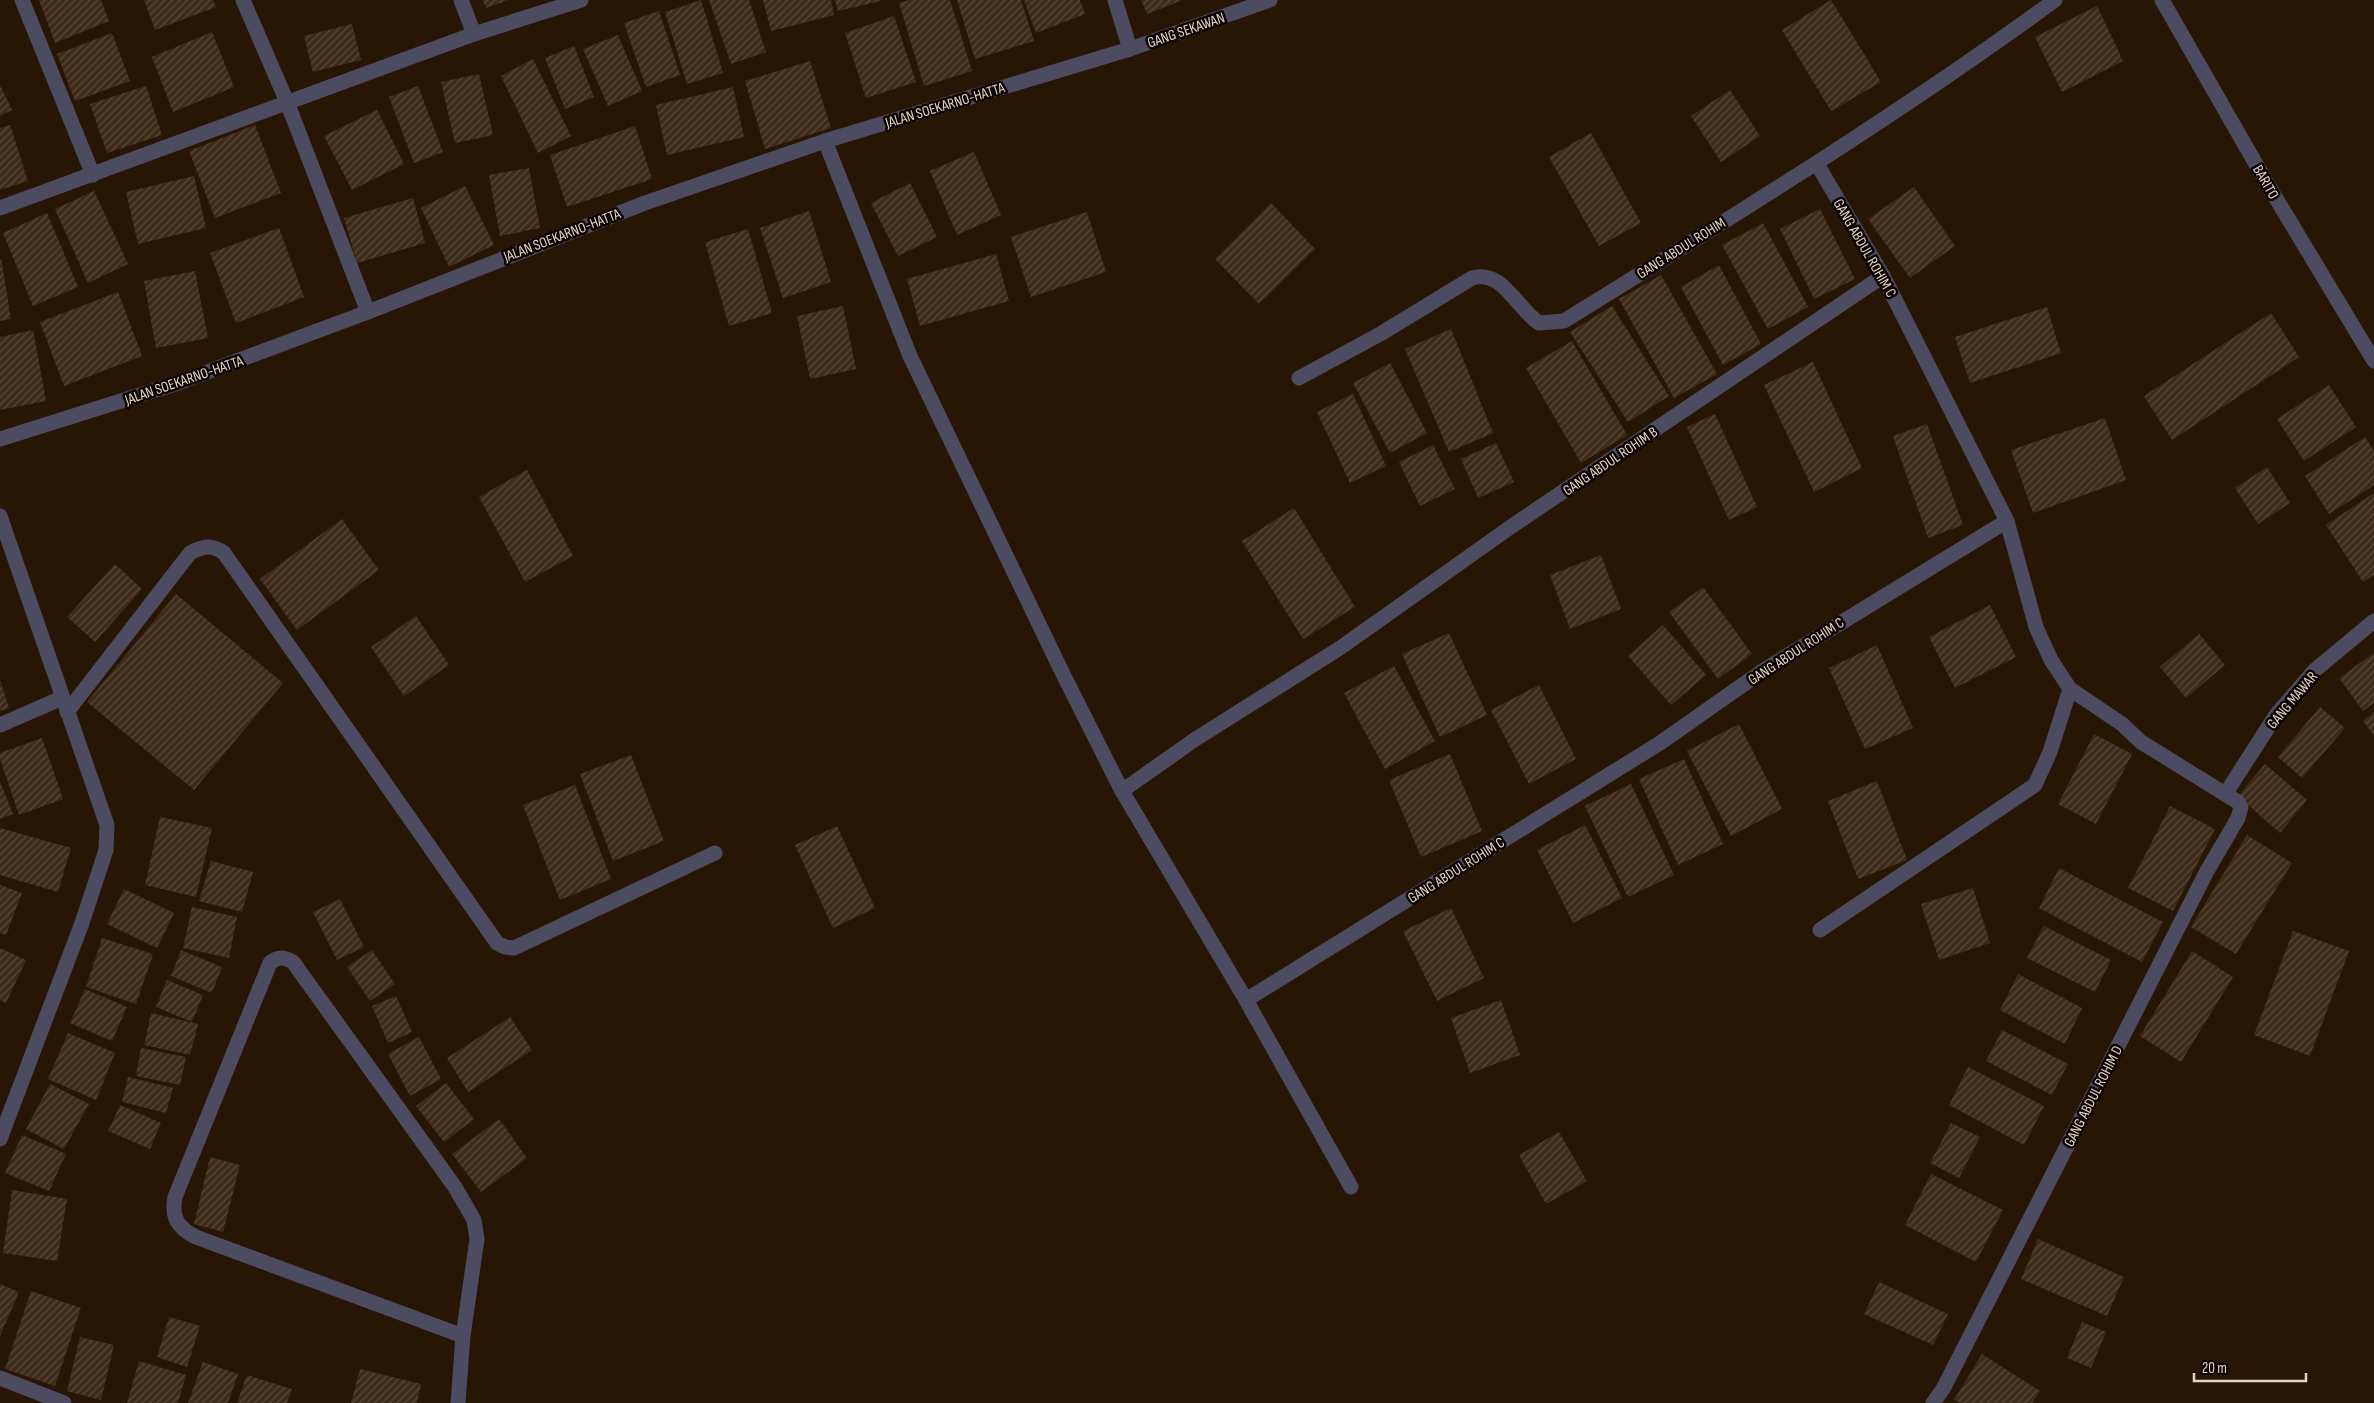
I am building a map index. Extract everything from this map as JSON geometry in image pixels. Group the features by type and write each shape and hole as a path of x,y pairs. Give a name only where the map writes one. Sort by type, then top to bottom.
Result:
{"street":[{"path":"22,0 93,175"},
{"path":"243,0 287,102 368,312"},
{"path":"461,0 474,34"},
{"path":"0,208 474,34 581,0"},
{"path":"1114,0 1130,49"},
{"name":"GANG SEKAWAN","path":"1130,49 1270,0"},
{"name":"GANG ABDUL ROHIM","path":"1299,378 1382,333 1472,278 1479,276 1498,281 1523,311 1539,323 1564,321 1817,164 1968,64 2054,0"},
{"name":"BARITO","path":"2162,0 2264,180 2374,361"},
{"name":"JALAN SOEKARNO-HATTA","path":"0,439 178,384 368,312 645,203 825,141 1130,49"},
{"path":"825,141 910,356 1063,674 1122,790 1246,1000 1351,1187"},
{"name":"GANG ABDUL ROHIM C","path":"1246,1000 1652,748 1764,670 2007,520 1883,276 1817,164"},
{"name":"GANG ABDUL ROHIM B","path":"1122,790 1194,740 1340,648 1512,526 1883,276"},
{"path":"0,516 107,825 106,850 79,932 0,1140"},
{"path":"2007,520 2036,627 2051,660 2070,689 2122,724 2141,742 2226,793"},
{"path":"0,725 64,705 190,553 202,547 210,546 218,548 224,553 497,943 504,947 514,948 715,853"},
{"name":"GANG MAWAR","path":"2226,793 2276,715 2315,670 2374,621"},
{"path":"1820,930 2035,785 2045,767 2070,689"},
{"name":"GANG ABDUL ROHIM D","path":"1933,1403 1943,1389 2207,871 2238,818 2242,808 2238,802 2226,793"},
{"path":"458,1403 463,1336 477,1239 474,1220 455,1187 293,962 281,957 275,959 270,963 175,1197 173,1213 176,1221 180,1227 196,1237 463,1336"},
{"path":"0,1378 64,1403"}],"building":[{"path":"39,0 101,0 109,21 55,43"},
{"path":"144,0 213,0 216,7 155,30"},
{"path":"483,0 509,0 486,8"},
{"path":"701,0 723,73 687,84 665,12"},
{"path":"709,0 749,0 766,52 731,64"},
{"path":"763,0 831,0 834,15 771,31"},
{"path":"835,0 880,0 881,1 838,11"},
{"path":"909,0 950,0 972,71 924,86 899,3"},
{"path":"957,0 1021,0 1034,41 975,59"},
{"path":"1024,0 1080,0 1085,14 1036,33"},
{"path":"1141,0 1183,0 1147,14"},
{"path":"1831,0 1881,82 1831,111 1782,30"},
{"path":"2097,6 2123,61 2062,92 2035,37"},
{"path":"659,11 680,75 646,87 624,23"},
{"path":"894,16 916,82 866,98 845,33"},
{"path":"352,24 361,60 313,72 304,36"},
{"path":"212,32 234,87 173,112 152,57"},
{"path":"112,33 130,81 75,101 57,54"},
{"path":"618,35 642,91 608,106 583,49"},
{"path":"574,46 594,97 565,109 545,58"},
{"path":"533,59 571,136 538,153 501,76"},
{"path":"810,61 831,128 765,149 745,81"},
{"path":"479,74 493,135 455,143 441,82"},
{"path":"0,85 12,110 0,116"},
{"path":"146,86 162,135 107,153 90,104"},
{"path":"418,86 443,152 414,163 389,97"},
{"path":"733,87 744,137 667,155 656,105"},
{"path":"1730,90 1760,136 1721,162 1691,116"},
{"path":"377,110 404,164 352,190 324,136"},
{"path":"10,125 28,181 0,190 0,128"},
{"path":"255,125 281,193 215,218 189,151"},
{"path":"635,126 652,179 567,207 550,155"},
{"path":"1591,133 1641,223 1599,246 1549,157"},
{"path":"974,152 1001,215 957,235 930,171"},
{"path":"529,168 540,228 500,236 489,175"},
{"path":"194,176 206,228 138,244 126,192"},
{"path":"910,183 937,237 898,256 871,203"},
{"path":"465,186 494,245 449,267 421,208"},
{"path":"1914,187 1955,246 1910,278 1868,219"},
{"path":"94,191 128,264 88,283 55,209"},
{"path":"413,198 425,243 357,263 344,218"},
{"path":"1271,203 1315,249 1259,304 1215,259"},
{"path":"1820,209 1855,279 1814,299 1780,229"},
{"path":"809,211 831,282 783,298 760,228"},
{"path":"1087,212 1106,272 1031,297 1011,237"},
{"path":"47,213 78,287 33,306 3,233"},
{"path":"1763,223 1808,307 1768,329 1722,245"},
{"path":"279,228 304,297 236,323 210,253"},
{"path":"748,229 772,313 729,326 705,242"},
{"path":"996,254 1009,301 920,326 907,279"},
{"path":"0,259 11,319 0,321"},
{"path":"1719,265 1761,344 1723,365 1681,287"},
{"path":"195,271 208,338 156,348 144,281"},
{"path":"1661,275 1717,374 1674,398 1619,299"},
{"path":"118,292 142,356 64,386 40,322"},
{"path":"843,306 856,369 810,379 797,316"},
{"path":"1612,306 1669,396 1628,422 1570,332"},
{"path":"2047,307 2061,353 1970,383 1955,337"},
{"path":"2271,313 2299,357 2172,440 2144,396"},
{"path":"1451,329 1493,433 1449,452 1405,349"},
{"path":"33,330 46,401 0,410 0,337"},
{"path":"1572,341 1627,435 1581,463 1526,368"},
{"path":"1813,362 1862,468 1814,492 1764,385"},
{"path":"1390,363 1427,433 1390,453 1353,383"},
{"path":"2329,385 2356,427 2304,461 2277,419"},
{"path":"1353,394 1386,466 1350,483 1317,412"},
{"path":"1715,414 1757,507 1729,520 1687,427"},
{"path":"2105,418 2126,480 2033,513 2011,450"},
{"path":"1927,424 1963,525 1928,538 1893,436"},
{"path":"2365,437 2374,451 2374,485 2329,514 2305,476"},
{"path":"1496,443 1514,482 1478,498 1461,459"},
{"path":"1433,445 1455,489 1420,506 1399,462"},
{"path":"2267,467 2290,503 2258,524 2235,488"},
{"path":"527,470 573,556 525,582 479,497"},
{"path":"2374,493 2374,575 2363,582 2326,525"},
{"path":"1294,508 1355,607 1303,639 1242,541"},
{"path":"342,519 379,570 297,630 260,579"},
{"path":"1601,555 1621,609 1570,629 1550,575"},
{"path":"115,564 142,589 95,642 67,617"},
{"path":"1703,587 1752,654 1718,679 1669,612"},
{"path":"176,594 283,683 194,790 87,702"},
{"path":"1990,605 2016,657 1955,688 1929,637"},
{"path":"416,616 449,665 404,696 371,647"},
{"path":"1663,625 1706,675 1671,705 1628,656"},
{"path":"1449,633 1487,715 1440,737 1402,654"},
{"path":"2199,634 2225,665 2186,698 2160,667"},
{"path":"1877,645 1913,728 1865,749 1829,668"},
{"path":"2374,653 2374,703 2363,711 2339,678"},
{"path":"1394,666 1435,741 1385,769 1344,693"},
{"path":"0,680 9,708 0,711"},
{"path":"1539,685 1576,759 1529,784 1491,710"},
{"path":"2320,707 2345,728 2302,778 2278,757"},
{"path":"2374,712 2374,736 2363,721"},
{"path":"1739,724 1782,809 1731,836 1687,751"},
{"path":"2094,734 2132,754 2096,824 2058,804"},
{"path":"42,738 63,799 19,815 0,759 0,753"},
{"path":"1450,754 1482,831 1421,857 1389,780"},
{"path":"631,755 664,841 613,861 580,774"},
{"path":"1684,759 1723,844 1678,865 1639,779"},
{"path":"2265,764 2307,800 2280,833 2238,796"},
{"path":"1877,781 1907,860 1858,879 1828,801"},
{"path":"0,782 13,814 0,819"},
{"path":"1631,784 1674,875 1628,897 1585,806"},
{"path":"575,785 611,879 560,900 523,805"},
{"path":"2170,806 2215,829 2173,911 2128,888"},
{"path":"160,817 212,828 196,897 145,885"},
{"path":"1585,825 1622,898 1573,923 1537,850"},
{"path":"837,826 875,908 833,928 795,845"},
{"path":"0,828 71,848 58,892 0,875"},
{"path":"2247,835 2292,863 2236,954 2191,927"},
{"path":"211,861 253,872 242,912 199,901"},
{"path":"2059,868 2163,922 2142,962 2039,908"},
{"path":"0,885 22,893 6,935 0,933"},
{"path":"1973,888 1990,943 1939,960 1921,904"},
{"path":"124,889 174,913 157,948 107,924"},
{"path":"340,899 364,947 337,960 313,912"},
{"path":"192,907 237,917 229,958 183,948"},
{"path":"1451,908 1484,978 1437,1001 1403,931"},
{"path":"2044,926 2111,960 2095,992 2027,958"},
{"path":"2293,931 2349,951 2310,1056 2254,1035"},
{"path":"102,938 153,954 136,1004 86,987"},
{"path":"0,948 26,960 6,1003 0,1000"},
{"path":"181,950 222,967 212,993 171,976"},
{"path":"372,950 395,984 370,1001 347,967"},
{"path":"2192,951 2233,977 2181,1062 2140,1036"},
{"path":"2018,974 2082,1008 2065,1044 2000,1010"},
{"path":"167,980 203,995 192,1022 156,1007"},
{"path":"85,989 127,1007 112,1041 70,1023"},
{"path":"396,996 412,1032 388,1043 372,1006"},
{"path":"1501,1000 1520,1055 1470,1073 1451,1018"},
{"path":"151,1013 198,1024 190,1055 144,1045"},
{"path":"510,1017 532,1050 468,1092 447,1058"},
{"path":"2002,1030 2068,1064 2052,1095 1986,1061"},
{"path":"68,1033 115,1053 96,1100 48,1079"},
{"path":"419,1037 441,1079 410,1096 388,1054"},
{"path":"141,1048 186,1057 180,1085 136,1076"},
{"path":"1968,1067 2044,1106 2024,1145 1949,1105"},
{"path":"128,1077 173,1088 166,1113 122,1102"},
{"path":"446,1083 474,1119 444,1142 416,1106"},
{"path":"50,1084 89,1104 64,1149 26,1129"},
{"path":"120,1105 161,1123 150,1149 108,1131"},
{"path":"499,1119 527,1158 481,1192 452,1154"},
{"path":"1951,1123 1980,1137 1959,1178 1930,1163"},
{"path":"1559,1132 1587,1181 1546,1204 1519,1155"},
{"path":"22,1135 66,1154 49,1191 5,1173"},
{"path":"210,1157 240,1165 223,1232 194,1224"},
{"path":"1931,1174 2003,1210 1976,1262 1905,1225"},
{"path":"12,1190 67,1199 57,1261 3,1253"},
{"path":"2038,1239 2124,1277 2107,1316 2021,1279"},
{"path":"1879,1282 1948,1314 1933,1345 1864,1314"},
{"path":"0,1284 19,1292 0,1336"},
{"path":"31,1291 81,1308 55,1386 5,1369"},
{"path":"169,1317 200,1326 187,1367 157,1357"},
{"path":"2082,1322 2106,1332 2091,1368 2067,1358"},
{"path":"80,1337 114,1345 101,1400 67,1391"},
{"path":"1982,1354 2040,1391 2032,1403 1960,1403 1954,1400"},
{"path":"139,1361 186,1375 178,1403 127,1403"},
{"path":"203,1362 238,1374 228,1403 188,1403"},
{"path":"360,1369 421,1384 417,1403 351,1403"},
{"path":"247,1375 292,1389 287,1403 237,1403"}]}
